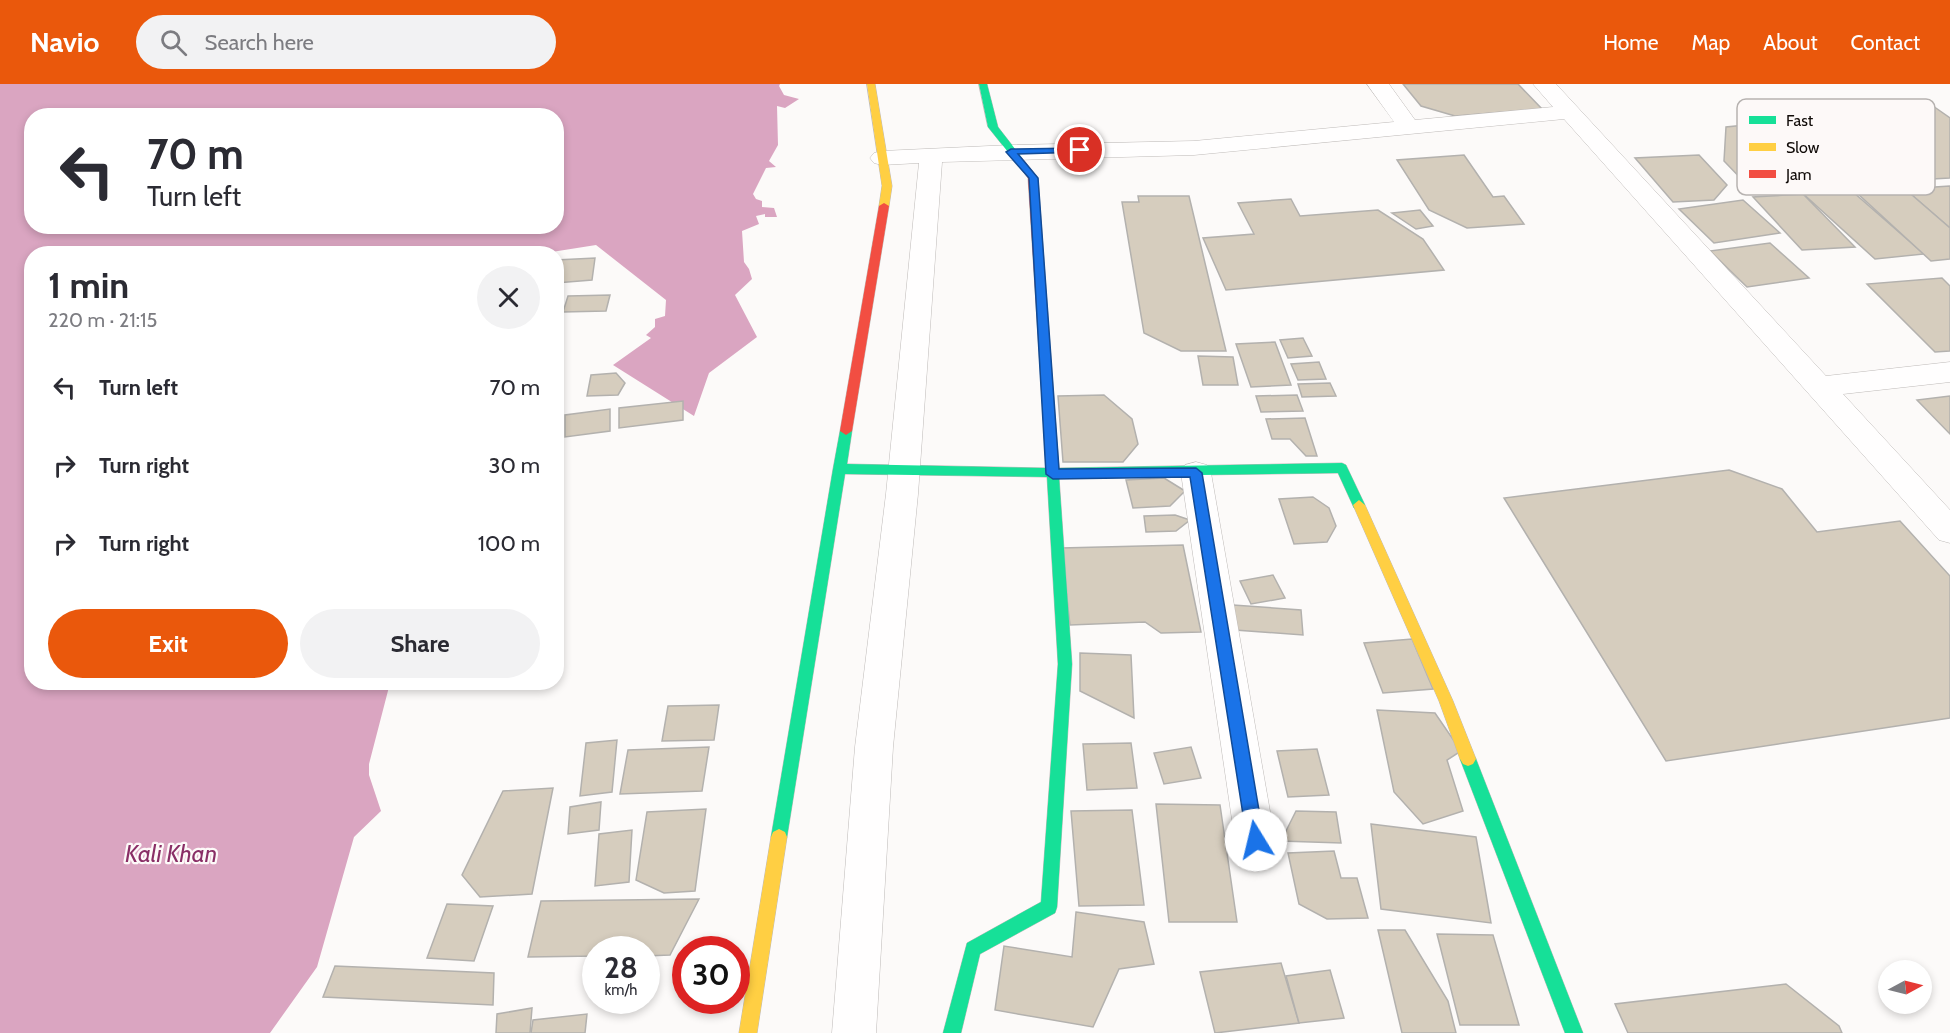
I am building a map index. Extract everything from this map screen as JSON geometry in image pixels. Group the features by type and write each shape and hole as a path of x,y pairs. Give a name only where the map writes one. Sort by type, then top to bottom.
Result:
{"street":[{"path":"748,1033 887,186 871,84"},
{"path":"952,1033 973,949 1049,907 1065,664 1034,178 993,127 983,84"},
{"path":"1377,84 1409,128"},
{"path":"1544,84 1950,531"},
{"path":"882,158 1011,152 1194,148 1569,112"},
{"path":"854,1033 874,747 904,471 931,156"},
{"path":"1817,387 1950,372"},
{"path":"839,469 1053,474 1196,473 1342,468 1446,701 1574,1033"},
{"path":"1196,473 1256,840"}],"water":[{"name":"Kali Khan","path":"0,84 780,84 784,95 799,99 785,108 777,106 778,145 769,161 776,167 766,168 753,194 756,199 762,201 762,207 774,208 777,217 765,217 765,214 756,216 759,224 742,231 744,262 752,279 735,295 757,337 709,373 694,416 613,365 651,338 646,335 655,327 655,319 665,316 666,300 596,245 564,250 564,246 24,246 24,690 388,690 369,764 369,775 381,811 354,837 317,967 270,1033 0,1033"}],"building":[{"path":"1403,84 1518,84 1542,109 1455,116 1421,106"},
{"path":"1935,107 1950,118 1950,178 1935,179"},
{"path":"1737,126 1737,174 1724,161 1726,127"},
{"path":"1464,155 1493,197 1504,196 1524,224 1467,228 1429,210 1397,160"},
{"path":"1699,155 1727,185 1714,200 1673,202 1635,158"},
{"path":"1950,186 1950,228 1912,195 1935,195 1935,187"},
{"path":"1804,195 1855,247 1802,250 1753,197"},
{"path":"1805,195 1856,195 1924,254 1875,259"},
{"path":"1859,195 1912,195 1950,228 1950,259 1931,261"},
{"path":"1138,196 1189,196 1226,351 1181,351 1144,333 1122,202 1139,202"},
{"path":"1291,199 1300,216 1378,210 1423,239 1444,270 1226,290 1203,238 1254,234 1238,203"},
{"path":"1743,200 1780,233 1714,243 1679,209"},
{"path":"1420,210 1433,226 1416,229 1392,213"},
{"path":"1770,243 1809,278 1747,287 1710,251"},
{"path":"595,258 592,280 564,282 564,260"},
{"path":"1942,278 1950,286 1950,351 1935,352 1867,284"},
{"path":"610,295 606,311 564,312 568,296"},
{"path":"1303,338 1312,356 1288,358 1280,340"},
{"path":"1275,342 1291,385 1251,387 1236,344"},
{"path":"1198,356 1233,357 1238,385 1203,385"},
{"path":"1319,362 1326,379 1298,380 1291,364"},
{"path":"616,373 625,383 618,395 587,396 591,375"},
{"path":"1330,383 1336,396 1302,397 1298,384"},
{"path":"1104,395 1132,419 1138,444 1123,462 1063,462 1058,396"},
{"path":"1297,395 1303,411 1261,412 1256,396"},
{"path":"1950,396 1950,434 1917,400"},
{"path":"683,401 683,420 619,428 619,408"},
{"path":"610,409 610,431 565,437 565,415"},
{"path":"1305,418 1317,456 1306,456 1290,439 1272,439 1266,419"},
{"path":"1729,470 1782,489 1817,532 1900,521 1950,576 1950,718 1666,761 1504,498"},
{"path":"1164,478 1185,491 1170,506 1133,508 1126,480"},
{"path":"1313,497 1329,508 1336,526 1327,542 1294,544 1279,499"},
{"path":"1175,515 1190,520 1176,531 1146,532 1144,516"},
{"path":"1183,545 1201,632 1161,633 1145,622 1070,625 1061,548"},
{"path":"1273,575 1285,598 1251,604 1240,581"},
{"path":"1233,605 1301,610 1303,635 1235,630"},
{"path":"1412,639 1433,689 1383,693 1364,643"},
{"path":"1080,653 1131,655 1134,718 1080,691"},
{"path":"719,705 714,740 662,741 668,706"},
{"path":"1377,710 1435,713 1461,751 1447,760 1463,811 1423,824 1394,792"},
{"path":"617,740 612,792 580,796 586,743"},
{"path":"1131,743 1137,788 1087,790 1083,744"},
{"path":"709,747 702,791 620,794 628,750"},
{"path":"1191,747 1201,778 1164,784 1154,753"},
{"path":"1317,749 1329,795 1288,797 1277,751"},
{"path":"553,788 532,894 480,897 462,875 503,791"},
{"path":"601,802 599,830 568,834 570,807"},
{"path":"1156,804 1220,805 1237,922 1169,922"},
{"path":"706,809 695,891 664,893 636,880 647,812"},
{"path":"1132,810 1144,905 1079,906 1071,811"},
{"path":"1296,811 1336,812 1341,843 1281,841"},
{"path":"1371,824 1476,837 1491,923 1381,909"},
{"path":"632,830 629,882 595,886 599,834"},
{"path":"1334,851 1341,878 1357,878 1368,918 1327,919 1299,904 1288,853"},
{"path":"699,899 680,936 672,936 670,955 660,955 660,936 582,936 582,956 528,957 541,901"},
{"path":"447,904 493,906 474,961 427,958"},
{"path":"1076,912 1144,922 1154,964 1119,969 1093,1027 995,1010 1004,946 1072,957"},
{"path":"1378,930 1405,930 1448,1001 1456,1033 1402,1033"},
{"path":"1437,934 1493,935 1519,1025 1460,1025"},
{"path":"1281,963 1299,1023 1215,1033 1200,972"},
{"path":"335,966 494,973 493,1005 323,997"},
{"path":"1330,970 1344,1018 1299,1023 1286,976"},
{"path":"1786,984 1839,1026 1842,1033 1628,1033 1615,1004"},
{"path":"532,1008 530,1033 496,1033 497,1014"},
{"path":"587,1014 585,1033 531,1033 533,1020"}],"traffic: fast":[{"path":"983,84 993,127 1019,160"},
{"path":"952,1033 973,949 1049,907 1065,664 1049,415"},
{"path":"779,837 846,431"},
{"path":"839,469 1091,473 1342,468 1359,505"},
{"path":"1468,759 1574,1033"}],"traffic: slow":[{"path":"871,84 887,186 884,206"},
{"path":"1359,505 1446,701 1468,759"},
{"path":"748,1033 779,837"}],"traffic: jam":[{"path":"1019,160 1033,178 1049,415"},
{"path":"846,431 884,206"}],"route":[{"path":"1080,150 1011,152 1034,178 1053,474 1196,473 1256,840"}]}
